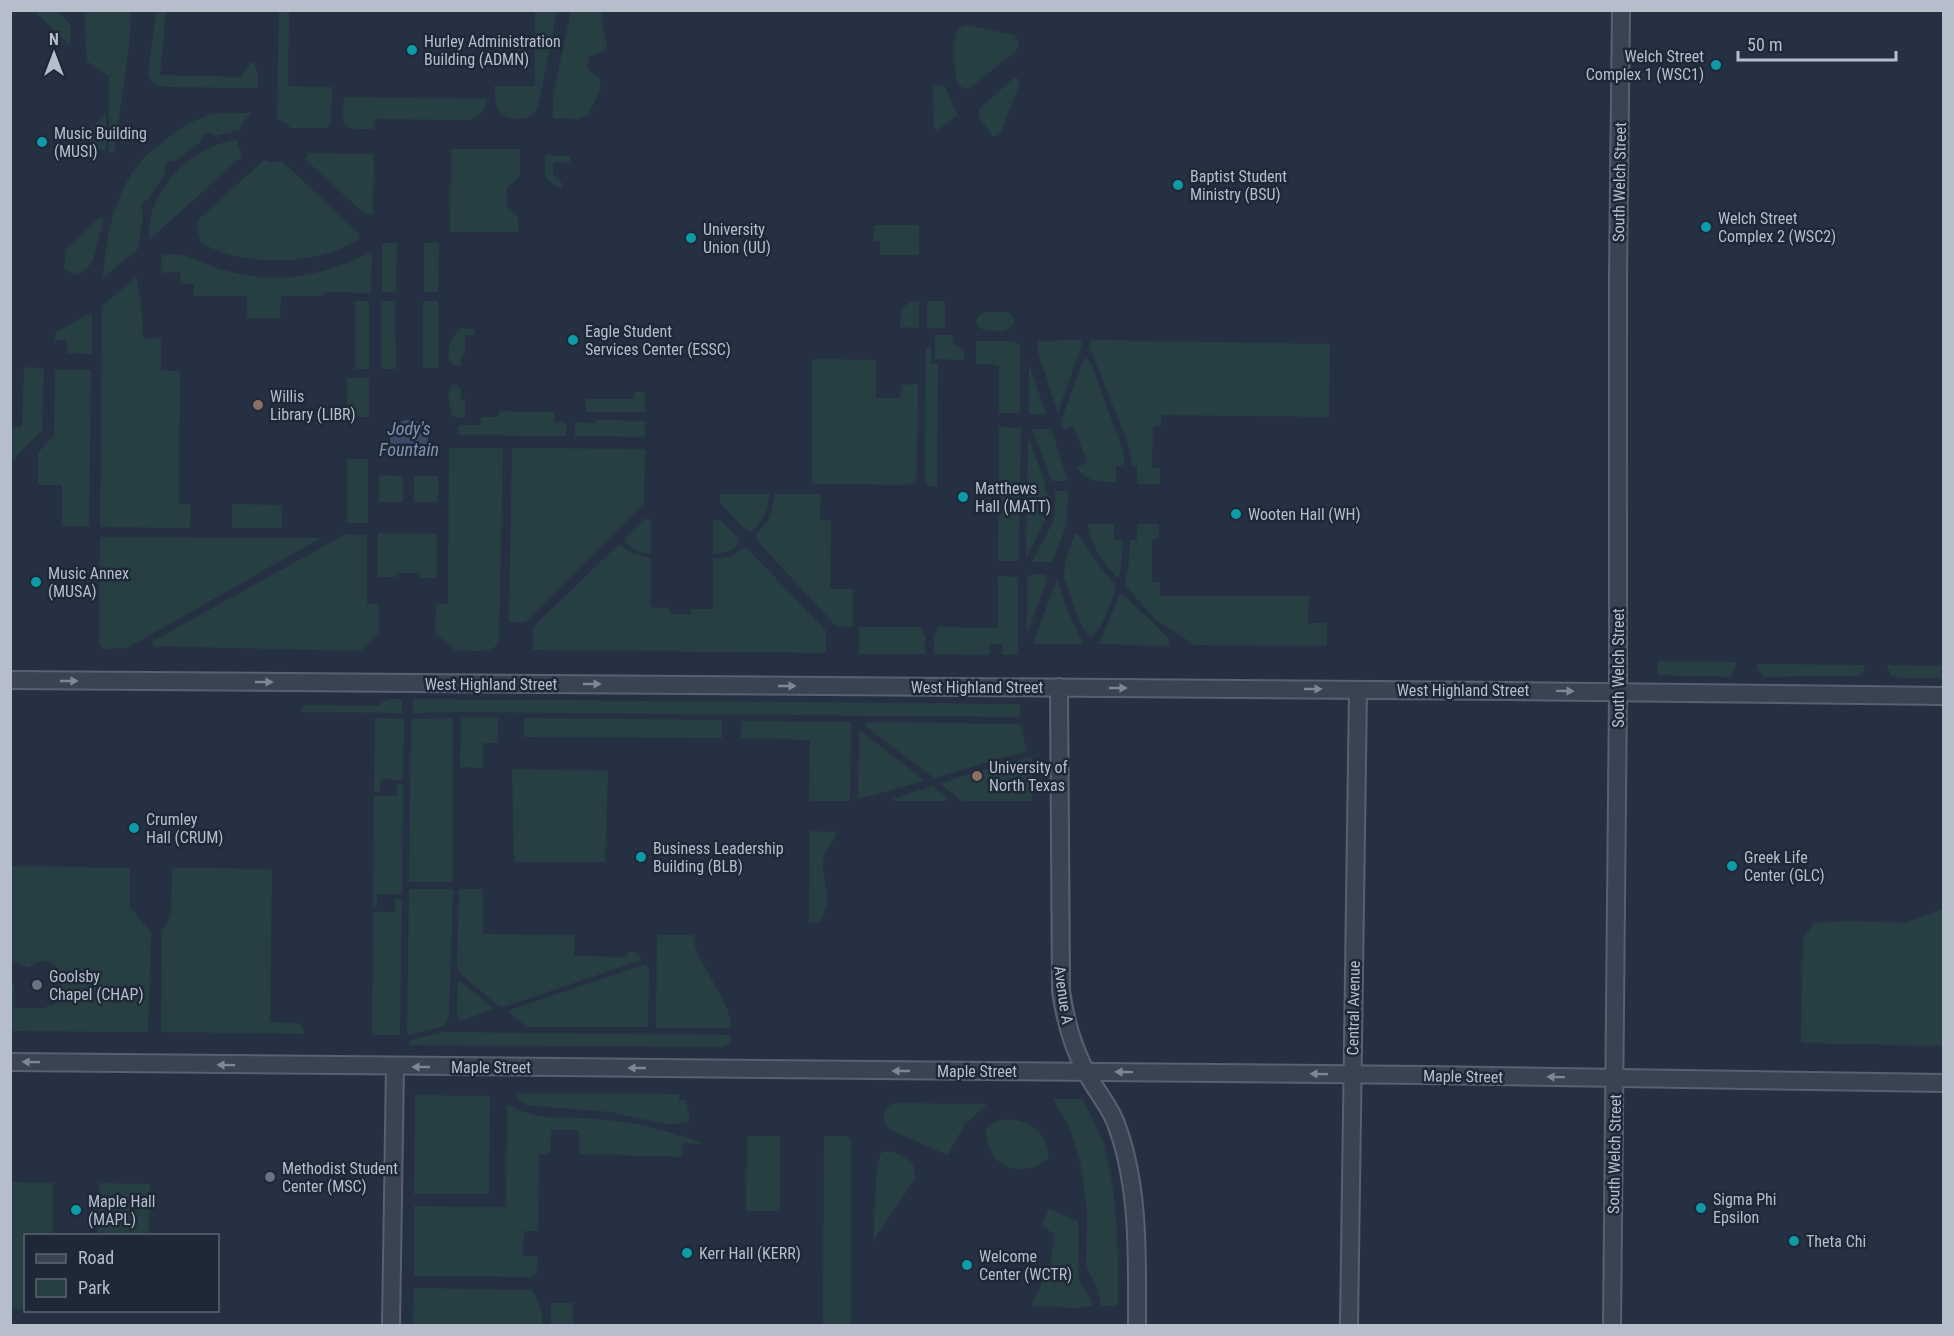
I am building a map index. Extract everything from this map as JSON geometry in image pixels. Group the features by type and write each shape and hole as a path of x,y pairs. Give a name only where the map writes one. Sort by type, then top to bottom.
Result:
{"street":[{"name":"South Welch Street","path":"1612,1326 1621,10"},
{"name":"West Highland Street","path":"10,680 1944,696"},
{"name":"Avenue A","path":"1059,687 1060,991 1065,1018 1085,1072 1114,1119 1125,1152 1135,1211 1137,1326"},
{"name":"Central Avenue","path":"1349,1326 1358,690"},
{"name":"Maple Street","path":"10,1062 1352,1074 1944,1083"},
{"path":"392,1326 394,1066"}],"green space":[{"path":"127,10 131,13 129,47 114,153 109,152 109,76 87,61 84,11"},
{"path":"35,11 57,11 70,24 70,46"},
{"path":"156,11 166,11 160,75 241,77 251,63 255,62 258,88 166,87 154,84 148,76"},
{"path":"279,11 289,11 288,86 332,87 331,123 326,128 291,128 277,119"},
{"path":"535,11 557,11 540,98 534,113 528,117 509,118 498,109 494,86 535,86"},
{"path":"571,11 599,11 601,13 607,48 605,51 590,56 587,66 590,72 599,78 601,88 588,115 578,119 553,118 553,96"},
{"path":"966,25 1014,35 1018,43 1015,52 968,89 959,86 957,82 954,61 957,32"},
{"path":"1014,78 1019,79 1018,88 1001,132 992,136 979,117 979,109"},
{"path":"939,84 945,87 958,115 937,130 934,128 933,87"},
{"path":"344,97 486,99 482,113 468,120 374,119 373,129 355,129 349,128 344,122"},
{"path":"106,113 106,150 97,150 84,136"},
{"path":"219,113 252,113 244,121 240,130 216,136 206,133 201,142 175,161 167,162 166,173 141,206 143,214 139,248 103,278 109,231 119,198 134,170 144,158 174,133 202,117"},
{"path":"238,139 242,156 149,240 150,219 156,201 173,176 196,155 223,142"},
{"path":"451,149 520,149 520,176 507,187 507,206 518,217 518,232 450,232"},
{"path":"308,153 374,154 373,213 365,214 305,159"},
{"path":"545,155 570,156 570,162 553,163 553,175 562,183 562,187 555,186 545,176"},
{"path":"264,160 282,161 358,233 360,238 325,254 281,260 258,260 237,256 201,242 197,229 199,219"},
{"path":"100,217 104,219 92,263 78,275 64,269 66,250"},
{"path":"874,225 919,225 919,255 880,255 880,241 874,241"},
{"path":"382,243 397,243 396,292 382,292"},
{"path":"424,243 439,243 438,292 424,292"},
{"path":"372,252 371,293 324,292 323,296 281,296 280,318 247,318 247,296 194,296 194,284 181,283 180,272 163,273 161,256 177,254 243,275 281,278 335,267"},
{"path":"136,277 141,301 143,339 161,338 161,371 180,371 179,504 190,504 190,528 100,527 102,306"},
{"path":"355,301 369,301 369,369 355,369"},
{"path":"381,301 395,301 396,369 381,369"},
{"path":"423,301 438,301 438,368 423,368"},
{"path":"919,301 919,328 900,327 903,309 909,303"},
{"path":"927,301 945,301 945,328 927,328"},
{"path":"92,312 92,354 67,353 67,340 55,340 55,333"},
{"path":"985,312 1008,312 1014,319 1014,325 1006,330 981,329 977,326 977,319"},
{"path":"462,328 474,329 474,335 465,335 465,355 461,355 461,366 453,365 449,356 450,345"},
{"path":"935,335 952,335 953,343 964,351 964,360 935,359"},
{"path":"1080,340 1082,343 1058,413 1038,352 1037,342"},
{"path":"1092,340 1330,344 1329,417 1161,415 1161,426 1153,427 1152,468 1160,468 1160,484 1137,484 1137,466 1131,465 1131,453 1127,441 1090,348"},
{"path":"976,341 1015,341 1020,346 1020,413 999,413 999,365 976,364"},
{"path":"926,347 931,347 931,364 938,364 937,486 928,486 925,481"},
{"path":"1086,358 1090,361 1123,451 1124,465 1116,466 1116,482 1094,480 1080,472 1077,467 1087,463 1074,426 1063,429 1061,421"},
{"path":"812,360 876,360 876,398 900,398 901,385 918,384 917,472 916,479 912,483 908,485 812,484"},
{"path":"1029,364 1046,414 1029,414"},
{"path":"24,367 44,369 42,431 11,461 11,427 22,427"},
{"path":"55,370 91,370 89,526 62,526 62,485 38,485 38,453 54,435"},
{"path":"347,378 369,378 369,417 347,417"},
{"path":"457,384 457,388 461,388 461,399 465,400 465,417 457,418 451,415 448,392 451,386"},
{"path":"635,392 645,392 645,412 586,412 586,399 634,399"},
{"path":"499,411 554,412 554,422 566,422 566,436 459,435 459,425 480,425 481,417 498,417"},
{"path":"596,420 645,421 645,437 575,436 575,422 596,423"},
{"path":"999,427 1021,428 1019,561 998,561"},
{"path":"1032,429 1051,429 1068,481 1052,481"},
{"path":"1028,437 1045,482 1045,492 1048,493 1048,511 1045,512 1045,520 1026,559"},
{"path":"449,448 503,448 499,640 497,645 487,650 455,650 435,633 436,604 448,604"},
{"path":"512,448 645,449 644,503 525,622 509,622"},
{"path":"347,459 368,459 368,523 347,523"},
{"path":"379,475 403,476 403,502 379,502"},
{"path":"414,476 438,476 438,502 414,502"},
{"path":"1055,491 1068,491 1067,524 1052,562 1032,562 1052,524 1055,513"},
{"path":"720,494 769,494 764,515 752,531 746,530 720,503"},
{"path":"775,494 821,494 820,520 831,520 830,589 853,589 853,627 836,626 758,542 756,535 770,518"},
{"path":"232,504 282,505 282,528 232,528"},
{"path":"644,519 651,519 651,554 637,551 625,542 626,537"},
{"path":"713,520 720,520 738,537 739,543 734,548 713,554"},
{"path":"1088,524 1114,524 1114,540 1123,540 1121,569 1118,578 1095,547"},
{"path":"1137,524 1159,524 1159,538 1152,539 1152,582 1160,582 1160,596 1309,596 1308,623 1327,623 1327,646 1195,645 1156,620 1125,585 1130,540 1137,540"},
{"path":"378,533 437,534 437,578 420,578 419,573 396,573 396,577 378,577"},
{"path":"1077,533 1100,567 1116,585 1102,623 1091,637 1080,623 1064,578 1065,562"},
{"path":"346,534 367,535 367,604 379,604 379,632 360,651 152,646 153,641"},
{"path":"100,537 321,538 127,648 103,649 99,642"},
{"path":"618,545 631,553 651,558 651,607 669,608 670,614 691,614 691,609 713,609 713,559 729,557 746,547 826,631 826,653 533,650 533,627"},
{"path":"1035,574 1045,575 1047,580 1027,634 1027,581 1028,577"},
{"path":"998,576 1018,577 1018,654 1002,655 1002,644 989,644 989,655 934,654 934,634 937,634 937,627 998,628"},
{"path":"1057,579 1065,605 1083,644 1033,644"},
{"path":"1120,594 1125,596 1169,639 1169,646 1099,644"},
{"path":"859,627 922,627 923,634 925,634 925,654 859,654"},
{"path":"1658,661 1736,662 1736,667 1729,677 1658,675"},
{"path":"1758,664 1865,665 1864,672 1859,676 1764,677 1757,668"},
{"path":"1887,665 1943,666 1943,678 1899,678 1891,676"},
{"path":"387,699 402,699 402,713 301,712 303,706 307,705 378,706"},
{"path":"413,699 1020,704 1020,717 413,713"},
{"path":"461,717 498,718 498,743 483,743 483,768 460,767"},
{"path":"375,718 404,719 403,780 380,779 380,792 374,792"},
{"path":"453,718 453,882 409,882 411,719"},
{"path":"524,718 722,720 722,738 524,737"},
{"path":"741,721 851,722 850,801 809,801 810,740 741,738"},
{"path":"867,722 1020,724 1027,751 934,778 865,726"},
{"path":"859,730 924,780 924,781 858,799"},
{"path":"1030,757 1032,760 1032,801 961,801 940,783"},
{"path":"512,769 608,771 605,862 514,862"},
{"path":"397,784 403,784 402,894 377,894 377,907 373,907 374,796 397,796"},
{"path":"932,786 947,797 947,801 894,801 893,799"},
{"path":"810,831 836,832 824,857 823,874 827,904 819,923 809,922"},
{"path":"11,866 130,868 130,907 151,933 148,1032 11,1031 11,983 14,983 13,1008 43,1008 55,1004 57,997 55,993 61,981 58,969 50,962 39,962 29,968 11,960"},
{"path":"172,868 272,869 270,1022 298,1023 302,1025 304,1034 161,1032 162,931 171,916"},
{"path":"409,889 453,889 449,1016 444,1025 407,1035"},
{"path":"459,889 483,889 483,934 574,935 574,956 627,957 628,952 635,952 642,960 506,1006 499,1006 461,974 457,967"},
{"path":"395,899 402,899 400,1035 372,1035 373,912 395,912"},
{"path":"1943,909 1943,1046 1801,1043 1803,939 1814,923 1848,921 1905,923"},
{"path":"657,935 693,935 700,959 725,1003 731,1028 656,1028"},
{"path":"644,965 649,969 648,1027 527,1027 509,1013 510,1010"},
{"path":"458,981 494,1009 459,1020 457,1015"},
{"path":"443,1032 731,1035 730,1042 724,1047 409,1045 409,1041"},
{"path":"515,1093 679,1094 679,1100 686,1100 690,1119 686,1123 666,1124 610,1112 533,1106 522,1102"},
{"path":"415,1095 490,1096 489,1194 414,1194"},
{"path":"1053,1099 1082,1099 1102,1140 1115,1202 1118,1306 1101,1306 1097,1286 1086,1268 1087,1211 1082,1170 1068,1125"},
{"path":"895,1103 987,1104 964,1125 948,1155 890,1130 883,1118 887,1108"},
{"path":"507,1104 529,1114 540,1116 612,1120 639,1125 703,1144 683,1143 682,1157 579,1154 579,1130 551,1130 550,1154 539,1154 538,1231 524,1231 523,1256 538,1256 536,1274 530,1277 414,1276 414,1206 506,1207"},
{"path":"1009,1119 1026,1123 1037,1130 1045,1142 1049,1158 1027,1169 1016,1169 998,1161 992,1153 986,1129 995,1122"},
{"path":"747,1136 780,1136 780,1211 746,1211"},
{"path":"824,1136 847,1136 851,1140 851,1325 823,1325"},
{"path":"885,1151 900,1155 913,1164 915,1179 873,1241 877,1165 881,1153"},
{"path":"11,1182 53,1183 53,1234 24,1234 24,1309 11,1309"},
{"path":"99,1183 150,1184 149,1234 98,1234"},
{"path":"1049,1209 1078,1221 1078,1277 1092,1306 1079,1308 1032,1306 1047,1270 1052,1270 1050,1266 1055,1235 1042,1225"},
{"path":"414,1288 531,1290 540,1306 542,1325 413,1325"},
{"path":"551,1303 573,1303 573,1325 551,1325"}],"water":[{"name":"Jody's Fountain","path":"409,420 416,421 422,426 427,432 427,446 422,452 416,457 409,458 402,457 396,452 391,446 390,439 391,432 396,426 402,421"}],"place":[{"name":"Hurley Administration Building (ADMN)","path":"412,50"},
{"name":"Welch Street Complex 1 (WSC1)","path":"1716,65"},
{"name":"Music Building (MUSI)","path":"42,142"},
{"name":"Baptist Student Ministry (BSU)","path":"1178,185"},
{"name":"Welch Street Complex 2 (WSC2)","path":"1706,227"},
{"name":"University Union (UU)","path":"691,238"},
{"name":"Eagle Student Services Center (ESSC)","path":"573,340"},
{"name":"Willis Library (LIBR)","path":"258,405"},
{"name":"Matthews Hall (MATT)","path":"963,497"},
{"name":"Wooten Hall (WH)","path":"1236,514"},
{"name":"Music Annex (MUSA)","path":"36,582"},
{"name":"University of North Texas","path":"977,776"},
{"name":"Crumley Hall (CRUM)","path":"134,828"},
{"name":"Business Leadership Building (BLB)","path":"641,857"},
{"name":"Greek Life Center (GLC)","path":"1732,866"},
{"name":"Goolsby Chapel (CHAP)","path":"37,985"},
{"name":"Methodist Student Center (MSC)","path":"270,1177"},
{"name":"Sigma Phi Epsilon","path":"1701,1208"},
{"name":"Maple Hall (MAPL)","path":"76,1210"},
{"name":"Theta Chi","path":"1794,1241"},
{"name":"Kerr Hall (KERR)","path":"687,1253"},
{"name":"Welcome Center (WCTR)","path":"967,1265"}]}
